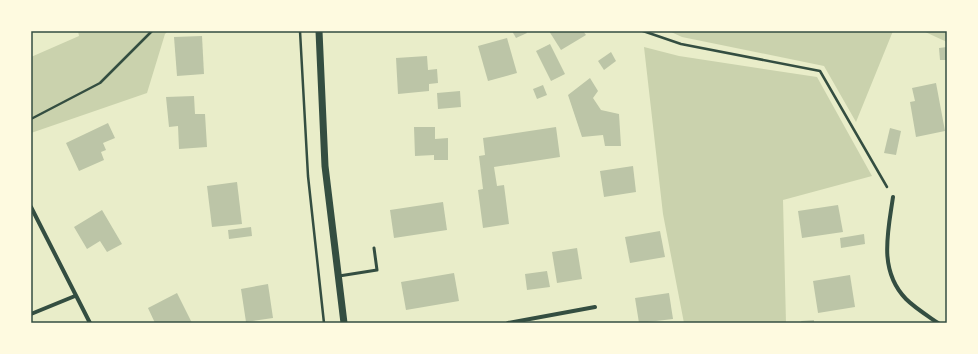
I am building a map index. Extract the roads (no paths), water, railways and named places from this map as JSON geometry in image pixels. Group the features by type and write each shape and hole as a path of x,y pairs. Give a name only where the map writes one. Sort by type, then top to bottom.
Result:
{"street":[{"path":"319,31 325,166 337,277 344,323"},
{"path":"894,197 886,248 889,268 906,299 938,323"},
{"path":"31,206 75,296 90,323"},
{"path":"31,314 75,296"},
{"path":"508,323 595,307"}],"lane":[{"path":"337,277 377,270 374,248"}]}
